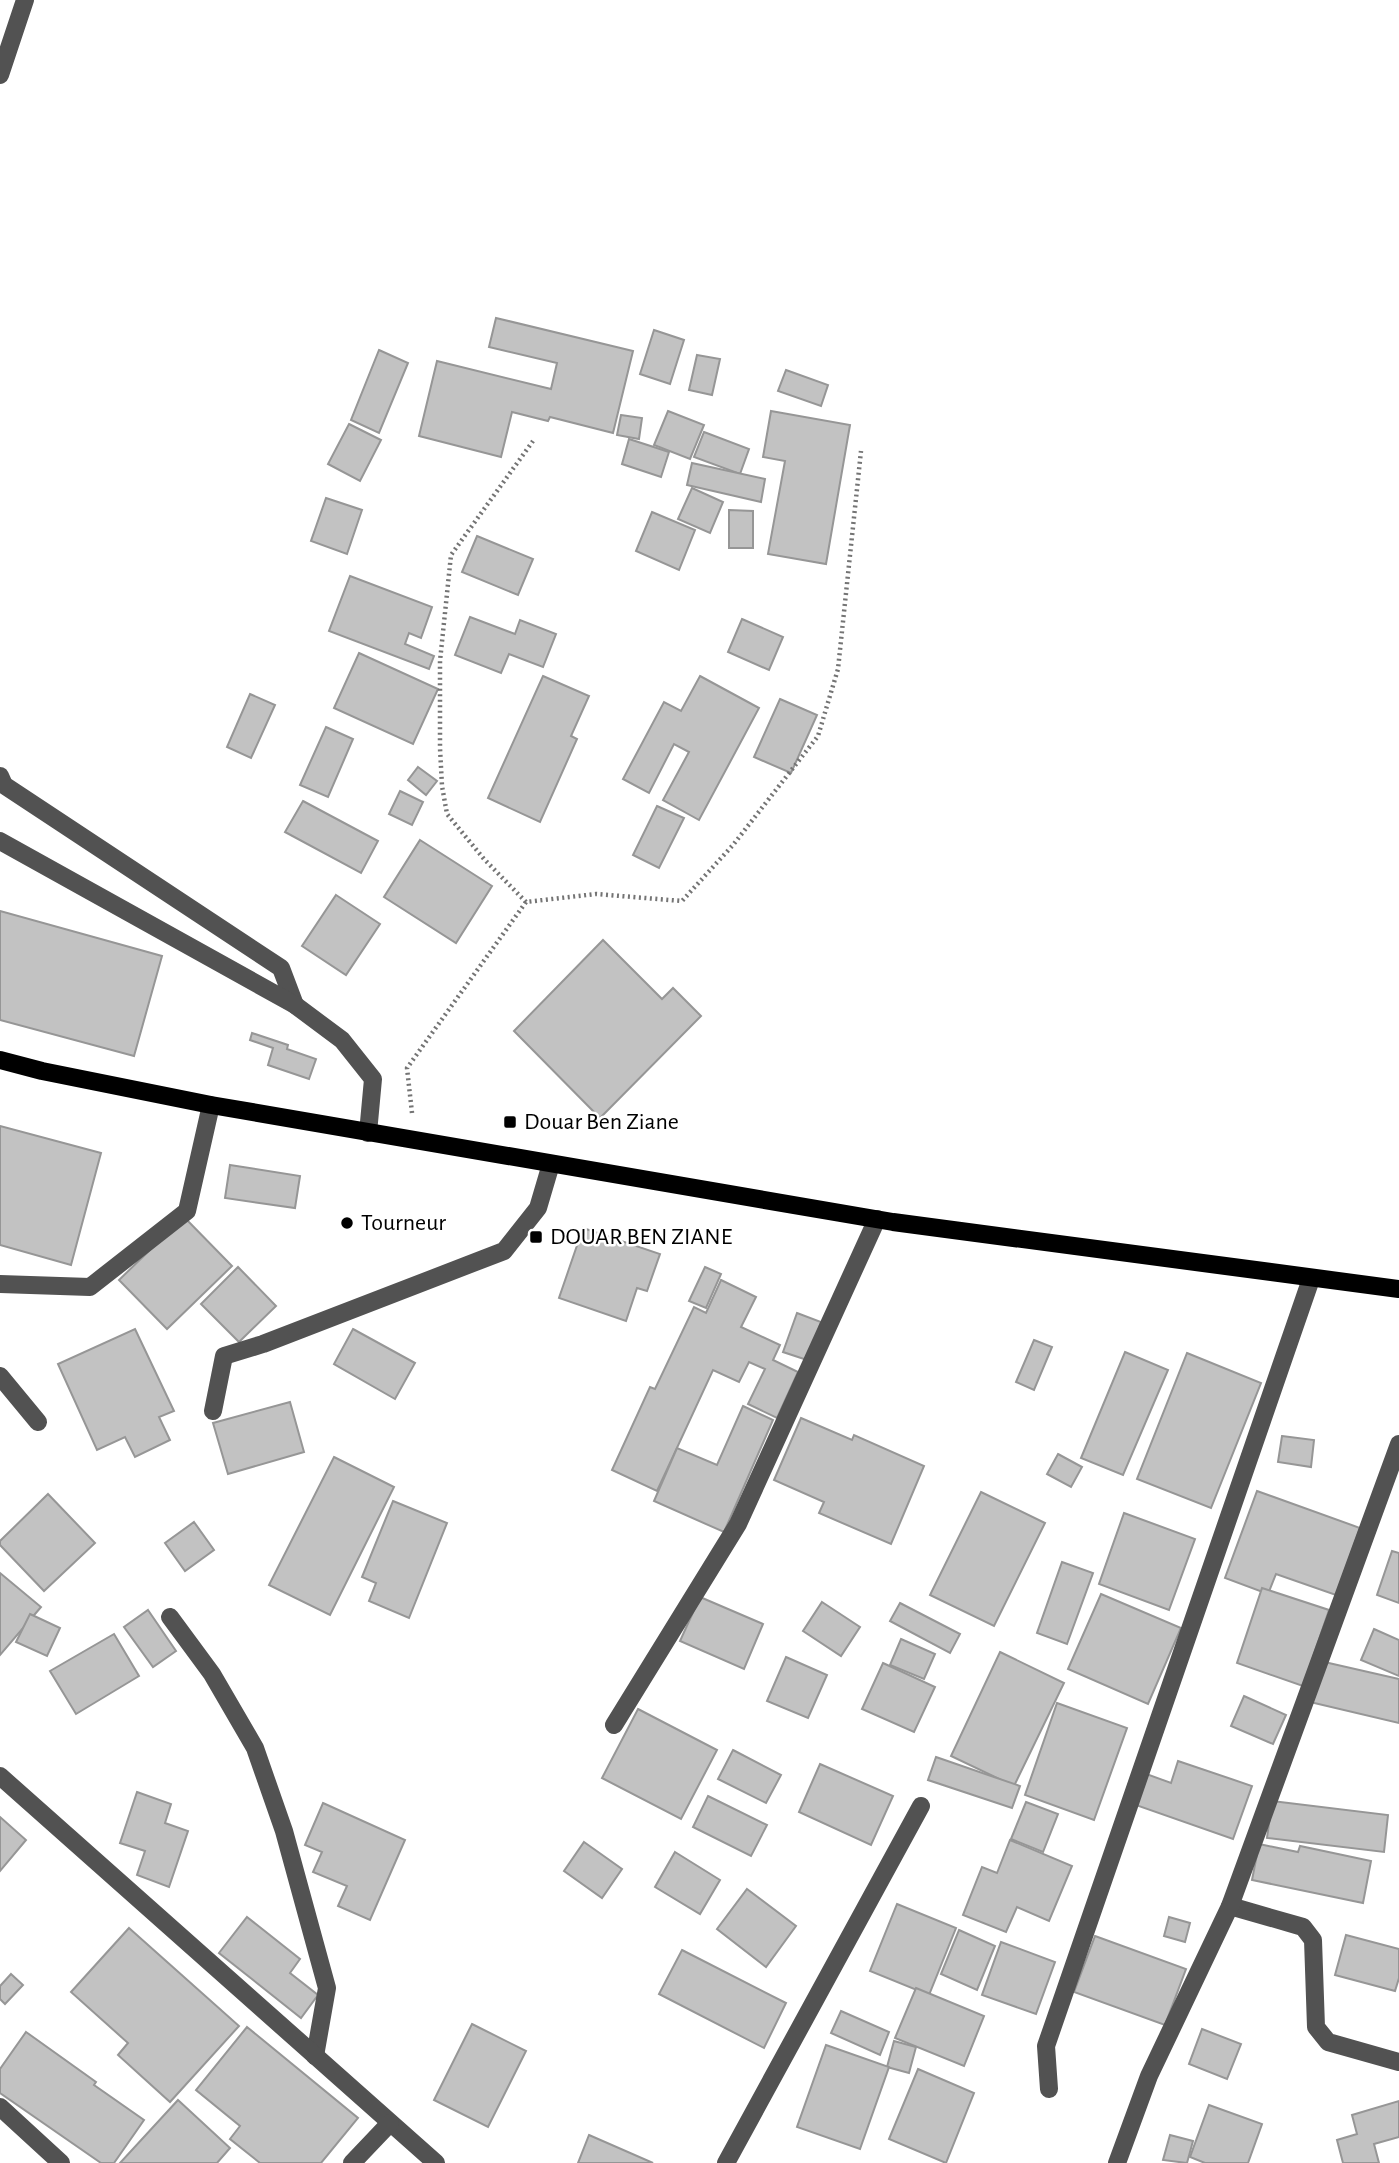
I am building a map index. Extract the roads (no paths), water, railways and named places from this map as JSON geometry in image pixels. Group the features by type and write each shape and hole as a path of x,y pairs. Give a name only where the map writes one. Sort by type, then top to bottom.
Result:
{"main road":[{"path":"0,1059 42,1071 211,1105 877,1219 1399,1289"}],"street":[{"path":"0,75 25,0"},
{"path":"0,776 4,785 281,968 295,1004"},
{"path":"0,841 295,1004 342,1040 373,1079 368,1133"},
{"path":"0,1284 90,1287 187,1211 211,1105"},
{"path":"213,1411 223,1356 263,1344 504,1251 538,1208 551,1164"},
{"path":"614,1725 737,1524 877,1219"},
{"path":"1049,2089 1046,2046 1311,1279"},
{"path":"0,1376 38,1422"},
{"path":"1117,2163 1149,2076 1230,1906 1399,1444"},
{"path":"170,1617 212,1674 255,1748 284,1831 327,1988 315,2056"},
{"path":"0,1776 436,2163"},
{"path":"726,2163 921,1806"},
{"path":"1230,1906 1303,1927 1313,1940 1316,2026 1328,2042 1399,2062"},
{"path":"0,2107 61,2163"},
{"path":"352,2163 390,2123"}],"place":[{"name":"Douar Ben Ziane","path":"510,1122"},
{"name":"Tourneur","path":"347,1223"},
{"name":"DOUAR BEN ZIANE","path":"536,1237"}]}
